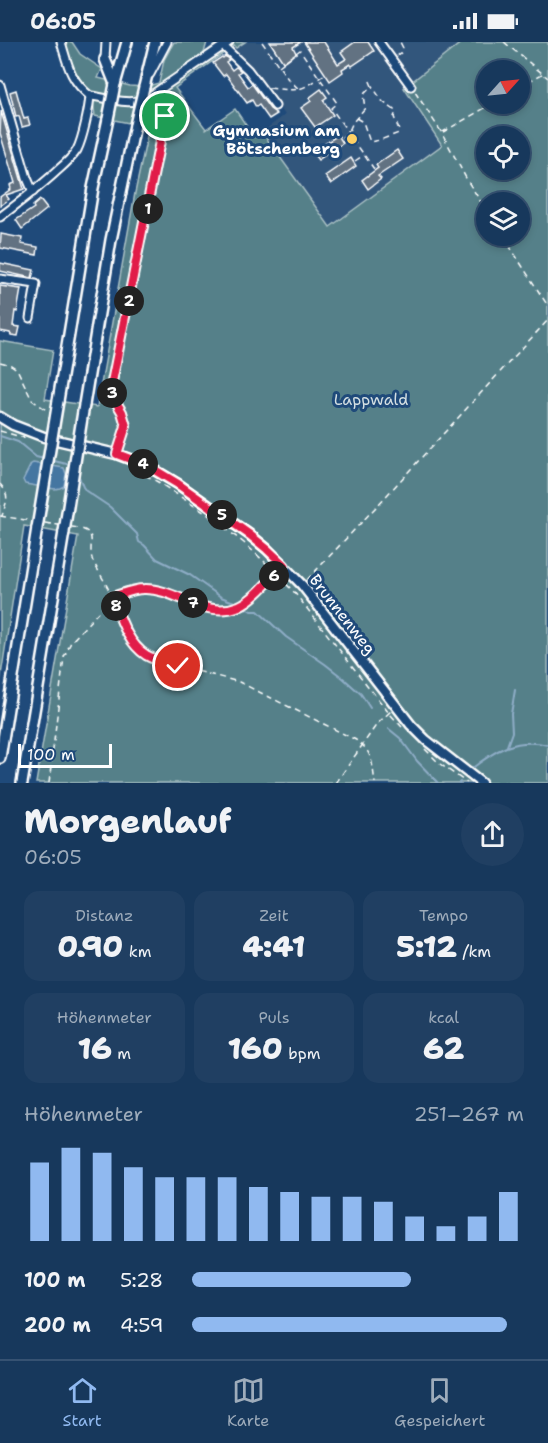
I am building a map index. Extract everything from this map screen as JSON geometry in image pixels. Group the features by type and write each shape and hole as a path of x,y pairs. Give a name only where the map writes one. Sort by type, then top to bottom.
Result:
{"highway":[{"path":"0,758 93,188 115,84 127,42"},
{"path":"22,783 108,259 135,125 155,42"},
{"path":"105,59 115,84"}],"main road":[{"name":"Brunnenweg","path":"0,417 44,438 117,454 148,466 178,484 250,535 284,565 302,585 411,725 426,740 481,783"}],"street":[{"path":"61,42 70,72 90,96 135,101 156,92 223,44 248,70 275,105"},
{"path":"105,59 106,42"},
{"path":"144,87 167,42"},
{"path":"379,42 411,86"},
{"path":"0,85 33,192"},
{"path":"0,217 33,192 64,165 76,151 80,143 90,96"},
{"path":"0,279 36,284 30,318"}],"path":[{"path":"262,42 288,79 300,89"},
{"path":"393,59 402,52 400,42"},
{"path":"504,42 548,78"},
{"path":"279,66 300,50 337,102 331,108 374,169"},
{"path":"262,87 282,90 300,89 325,74"},
{"path":"530,81 542,74"},
{"path":"356,118 363,122 370,142 399,133 394,117 396,112 383,102 369,79"},
{"path":"342,137 348,133 353,122 365,108 363,95 372,86"},
{"path":"411,86 442,133 476,193"},
{"path":"117,454 126,426 111,387 165,116 156,92"},
{"path":"442,133 476,113"},
{"path":"356,161 364,155"},
{"path":"509,246 548,306"},
{"path":"302,585 548,320"},
{"path":"0,362 17,369 32,399 48,410 48,416"},
{"path":"0,431 33,440"},
{"path":"130,467 158,482 210,516 276,573 294,592 389,712 376,724 336,783"},
{"path":"0,484 7,492 2,517 0,516"},
{"path":"50,782 66,650 112,597 136,590 152,589 210,609 240,606 260,591 284,565"},
{"path":"112,597 126,633 145,654 158,661 239,682 363,745 371,758 375,783"}],"shaded area":[{"name":"Gymnasium am Bötschenberg","path":"245,42 462,42 404,88 442,145 329,227 262,132 285,115 262,82 232,48"},
{"path":"33,463 64,468 66,474 64,486 55,489 25,484 23,480"}],"green space":[{"name":"Lappwald","path":"64,42 72,42 80,54 102,69 98,78 144,87 159,83 164,60 174,42 207,42 204,53 219,42 245,42 236,48 234,46 175,88 206,129 235,109 254,137 262,132 330,227 442,145 404,88 462,42 548,42 548,783 36,783 78,536 24,526 0,682 0,341 53,350 45,399 97,407 149,127 95,116 92,93 75,74"}],"building":[{"path":"270,42 301,42 293,47 296,53 283,62"},
{"path":"304,42 324,42 338,64 346,59 341,52 355,42 368,42 374,51 352,66 350,64 342,69 343,72 330,81"},
{"path":"225,56 232,70 236,67 241,71 238,73 248,87 252,84 270,109 277,114 269,119 259,105 256,107 252,100 247,103 226,74 223,76 213,63"},
{"path":"321,89 327,97 323,100 333,115 315,127 301,108 311,101 309,98"},
{"path":"16,90 24,119 28,118 30,125 22,127 19,116 16,117 10,92"},
{"path":"1,111 24,189 6,195 9,199 0,206 0,197 11,189 10,185 15,183 0,133"},
{"path":"338,135 343,143 318,160 312,152"},
{"path":"397,150 403,159 378,176 381,179 368,189 362,180 378,168 376,165"},
{"path":"351,158 356,166 331,184 325,176"},
{"path":"40,200 47,209 22,229 16,220 34,208 33,206"},
{"path":"1,234 22,238 21,244 38,247 37,255 0,248"},
{"path":"0,263 34,270 32,278 0,271"},
{"path":"0,286 21,289 13,326 20,327 18,336 0,331"}],"waterway":[{"path":"0,436 18,442 36,457 44,459"},
{"path":"50,460 71,465"},
{"path":"78,474 86,491 110,507 137,534 139,542 157,559 190,575 221,597 234,602"},
{"path":"246,608 258,611 286,637 343,678 361,694 370,708"},
{"path":"507,746 512,732 511,714 515,690"},
{"path":"389,729 400,738 417,761 438,783"},
{"path":"470,770 506,747 526,743 548,745"}],"place":[{"name":"Gymnasium am Bötschenberg","path":"352,139"}],"route":[{"path":"165,116 111,387 126,426 117,454 162,473 250,535 284,565 260,591 240,606 210,609 152,589 136,590 112,597 126,633 137,647 158,661 178,666"}]}
